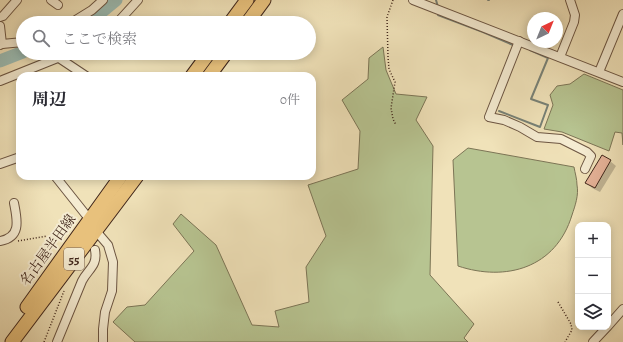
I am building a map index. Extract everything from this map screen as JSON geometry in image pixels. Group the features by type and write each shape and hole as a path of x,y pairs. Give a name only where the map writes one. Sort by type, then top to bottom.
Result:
{"main road":[{"path":"235,16 246,0"},
{"path":"252,16 264,0"},
{"path":"195,72 204,60"},
{"path":"212,72 221,60"},
{"name":"名古屋半田線","path":"12,342 57,282 93,225 119,180"},
{"name":"名古屋半田線","path":"1,342 93,225 133,180"}],"street":[{"path":"0,17 4,16 17,0"},
{"path":"51,0 58,5"},
{"path":"84,16 102,0"},
{"path":"123,16 138,0"},
{"path":"412,0 623,82"},
{"path":"560,57 574,22 574,15 570,0"},
{"path":"599,72 623,14"},
{"path":"0,26 1,45 16,43"},
{"path":"519,41 489,117 504,120 520,126 537,137 561,139 587,152 591,156 585,169"},
{"path":"20,72 47,60"},
{"path":"65,60 81,72"},
{"path":"0,81 16,74"},
{"path":"0,164 16,158"},
{"path":"58,180 108,245 114,262 112,291 105,312 103,342"},
{"path":"3,240 17,229 18,222 14,203"},
{"path":"57,342 82,281 95,263 95,250"},
{"path":"611,322 623,309"},
{"path":"593,342 604,330"}],"path":[{"path":"393,0 387,17 389,69 395,82 391,108 396,126"},
{"path":"3,240 10,242 26,241 47,236"},
{"path":"44,342 64,291 62,286 57,282"},
{"path":"558,302 571,324 572,330 566,342"}],"green space":[{"path":"383,47 386,70 396,94 427,97 416,120 433,146 430,275 474,324 464,338 468,342 135,342 113,322 127,307 145,305 194,251 173,224 181,214 216,245 252,325 279,327 275,311 309,302 306,267 326,236 308,185 358,169 360,131 342,100 368,79 369,58"},
{"path":"584,74 623,90 623,145 622,133 615,132 609,151 562,132 544,129 553,105 550,95 557,86 570,84"},
{"path":"468,148 574,167 577,180 577,193 572,215 564,233 554,248 542,259 511,271 476,271 458,266 453,160"}],"building":[{"path":"602,155 611,160 595,188 585,183"}],"waterway":[{"path":"97,16 116,0"},
{"path":"436,0 438,7"},
{"path":"438,12 438,15 513,45"},
{"path":"499,111 540,127 548,105 531,99 548,58 530,50"},
{"path":"0,61 16,55"}]}
